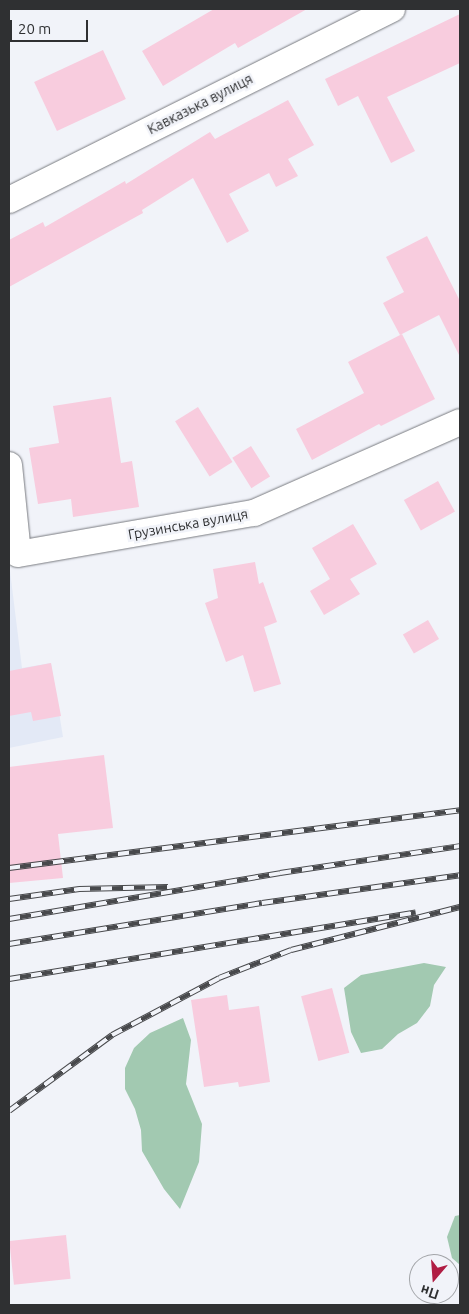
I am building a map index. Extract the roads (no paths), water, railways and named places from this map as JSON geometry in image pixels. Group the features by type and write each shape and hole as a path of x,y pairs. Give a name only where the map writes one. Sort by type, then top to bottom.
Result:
{"street":[{"name":"Кавказька вулиця","path":"9,200 392,9"},
{"name":"Грузинська вулиця","path":"9,465 18,554 254,513 460,422"}],"railway":[{"path":"9,868 460,810"},
{"path":"9,919 280,873 460,846"},
{"path":"9,944 262,903 460,875"},
{"path":"9,899 79,889 168,887"},
{"path":"9,1111 112,1035 219,978 291,950 460,907"},
{"path":"9,979 416,912"}]}
